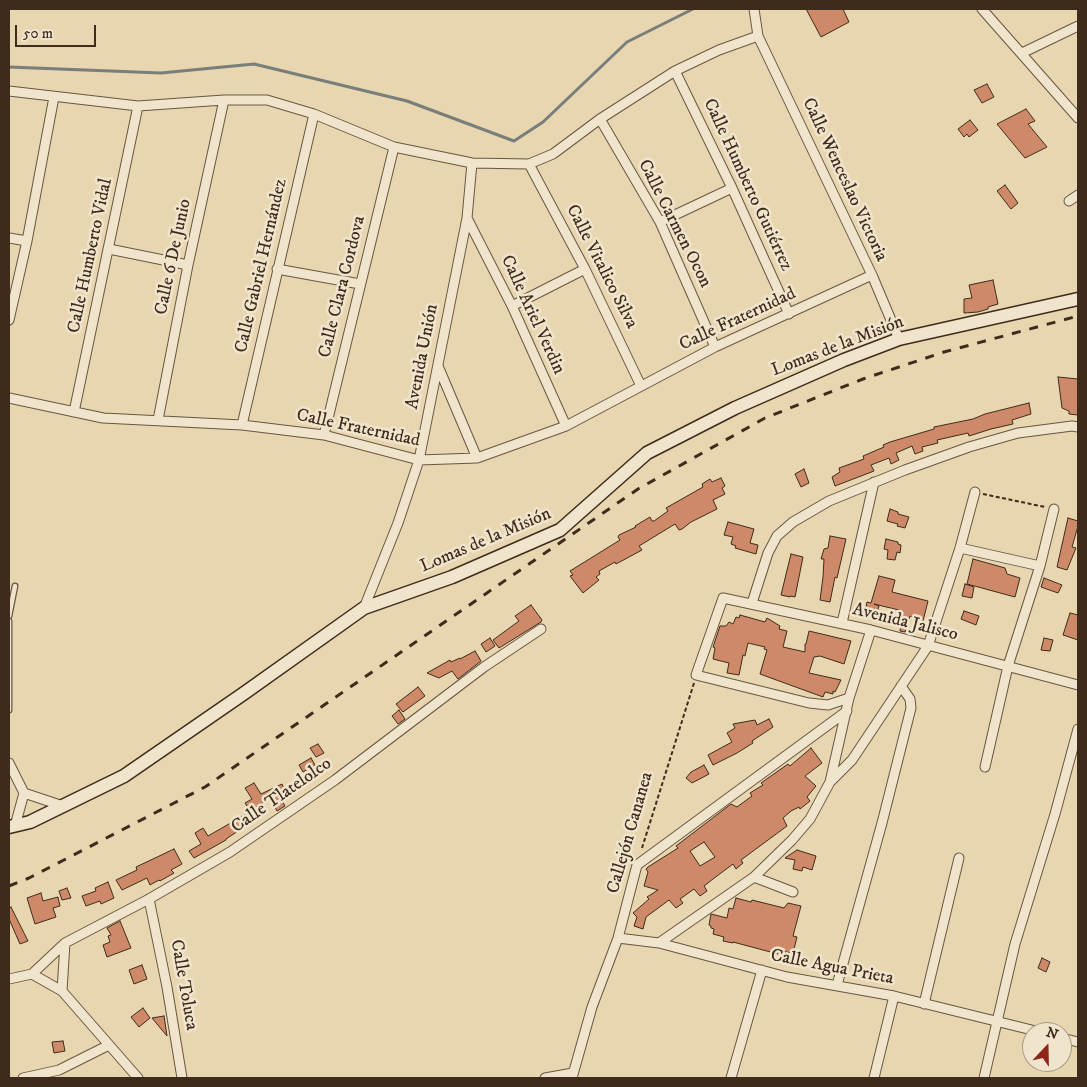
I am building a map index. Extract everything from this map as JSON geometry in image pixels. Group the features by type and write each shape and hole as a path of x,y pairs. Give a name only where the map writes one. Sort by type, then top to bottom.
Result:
{"street":[{"name":"Calle Wenceslao Victoria","path":"754,9 758,36 872,276 899,339"},
{"path":"982,9 1078,118"},
{"path":"1022,53 1078,26"},
{"path":"9,92 138,106 224,100 267,100 314,114 394,147 472,163 529,164 553,154 600,119 675,71 719,50 758,36"},
{"name":"Calle Humberto Gutiérrez","path":"675,71 732,188 789,314"},
{"path":"9,320 27,241 54,97"},
{"name":"Calle 6 De Junio","path":"158,420 188,265 224,100"},
{"name":"Calle Humberto Vidal","path":"74,412 138,106"},
{"name":"Calle Gabriel Hernández","path":"242,425 314,114"},
{"name":"Calle Carmen Ocon","path":"600,119 660,222 715,347"},
{"name":"Calle Clara Cordova","path":"324,435 394,147"},
{"name":"Avenida Unión","path":"364,608 398,523 419,460 467,218 472,163"},
{"name":"Calle Vitalico Silva","path":"529,164 585,269 641,386"},
{"path":"660,222 732,188"},
{"path":"1069,201 1078,195"},
{"name":"Calle Ariel Verdin","path":"467,218 512,306 566,426"},
{"path":"9,238 27,241"},
{"path":"109,249 188,265"},
{"path":"277,269 360,284"},
{"path":"512,306 585,269"},
{"name":"Calle Fraternidad","path":"9,398 102,418 242,425 324,435 419,460 477,458 566,426 715,347 872,276"},
{"name":"Lomas de la Misión","path":"12,826 30,822 124,776 364,608 452,577 560,530 648,453 735,408 844,360 899,339 1078,299"},
{"path":"438,366 477,458"},
{"path":"752,603 768,553 777,536 793,522 829,501 874,482 969,447 1018,433 1072,426 1078,427"},
{"path":"842,623 874,482"},
{"path":"830,782 852,760 928,646 960,548 975,492"},
{"path":"985,767 1008,666 1040,566 1054,509"},
{"path":"960,548 1040,566"},
{"name":"Avenida Jalisco","path":"696,675 723,598 871,630 1078,685"},
{"name":"Calle Tlatelolco","path":"32,974 65,942 149,899 238,846 335,780 484,667 541,629"},
{"path":"659,943 754,877 792,840 810,819 830,782 850,698 871,630"},
{"path":"696,675 809,703 828,704 850,698"},
{"path":"837,985 882,823 911,708 910,699 901,686"},
{"path":"637,865 847,712"},
{"path":"984,1078 1015,944 1055,814 1078,729"},
{"path":"9,763 24,793 63,806"},
{"path":"12,826 24,793"},
{"path":"924,1004 959,858"},
{"name":"Callejón Cananea","path":"572,1076 592,1007 618,938 637,865"},
{"path":"754,877 793,892"},
{"name":"Calle Toluca","path":"149,899 166,978 182,1078"},
{"name":"Calle Agua Prieta","path":"618,938 659,943 787,977 894,996 1022,1027"},
{"path":"62,991 65,942"},
{"path":"731,1078 762,970"},
{"path":"9,979 32,974 62,991 138,1078"},
{"path":"874,1078 894,996"},
{"path":"23,1078 59,1070 109,1045"},
{"path":"545,1078 572,1076"}],"lane":[{"path":"9,616 15,586"},
{"path":"9,621 9,710"}],"path":[{"path":"975,492 1054,509"},
{"name":"Callejón Cananea","path":"637,865 696,675"}],"building":[{"path":"806,9 843,9 849,22 821,37"},
{"path":"987,84 994,97 982,103 974,90"},
{"path":"1026,109 1035,121 1028,124 1047,147 1025,158 997,124"},
{"path":"970,120 978,130 969,137 967,134 964,137 958,129"},
{"path":"1005,185 1018,203 1011,209 997,191"},
{"path":"993,280 998,304 978,312 964,313 964,299 972,298 969,285"},
{"path":"1058,377 1078,379 1078,415 1069,414 1069,411 1062,408"},
{"path":"1029,403 1031,414 1012,420 1013,424 969,436 968,433 937,440 938,443 922,447 923,451 915,454 912,446 896,453 899,460 891,464 889,458 871,465 874,471 835,486 832,477 840,472 839,468 864,459 863,456 884,447 883,445 890,442 934,429 934,427 973,419 985,414"},
{"path":"804,469 809,483 801,487 795,474"},
{"path":"721,478 725,486 722,488 725,494 713,500 717,509 691,522 682,529 679,530 675,524 639,546 642,550 599,571 600,574 596,577 599,580 583,593 570,576 573,575 570,571 620,540 619,535 636,527 650,517 654,521 668,511 666,508 703,487 702,484 710,479 712,482"},
{"path":"890,509 898,512 898,514 909,517 905,528 887,521"},
{"path":"1068,518 1078,521 1078,526 1072,547 1076,548 1067,570 1057,567"},
{"path":"728,522 754,529 750,543 758,545 756,554 735,548 736,546 731,544 733,537 724,535"},
{"path":"830,536 846,539 830,602 820,600 824,559 821,559 824,549 828,548"},
{"path":"886,539 898,542 901,545 900,553 897,552 895,560 887,559 888,550 884,549"},
{"path":"791,554 803,557 795,597 781,595"},
{"path":"973,559 1005,568 1007,574 1020,578 1015,597 967,584"},
{"path":"879,576 895,580 892,592 928,601 923,621 910,616 905,632 900,631 903,611 874,604 879,606 876,616 865,613 867,602 871,603"},
{"path":"1044,578 1062,585 1058,593 1041,587"},
{"path":"965,584 974,587 972,598 962,596"},
{"path":"531,605 542,620 541,622 499,648 493,640 519,621 515,616"},
{"path":"964,611 979,616 976,625 961,619"},
{"path":"1070,613 1078,615 1078,640 1063,635"},
{"path":"740,615 765,622 767,618 780,626 779,629 787,631 783,647 805,652 809,631 851,641 844,664 820,656 814,657 809,673 841,680 835,692 833,691 833,694 825,692 823,697 760,674 767,650 764,649 765,647 748,643 745,656 743,655 739,675 727,673 729,663 713,659 715,648 713,647 720,626 726,626 729,622 733,624 736,617 739,618"},
{"path":"490,638 495,646 486,652 481,644"},
{"path":"1044,638 1053,640 1050,651 1041,650"},
{"path":"475,651 481,661 458,679 452,671 439,678 427,673 450,660 451,662 460,659"},
{"path":"418,687 425,696 403,712 396,704"},
{"path":"399,710 405,719 398,724 392,716"},
{"path":"769,719 773,727 752,741 753,743 713,765 708,755 732,742 727,733 735,728 733,724 755,720 757,725"},
{"path":"318,744 324,753 316,757 310,748"},
{"path":"811,748 822,763 805,776 816,786 807,797 810,801 800,809 799,807 791,811 783,818 787,826 741,860 743,863 736,869 733,864 704,886 707,891 700,896 694,889 680,899 683,903 676,908 669,900 646,917 643,929 634,926 637,917 633,913 649,899 647,897 658,890 644,886 648,872 646,869 678,848 676,846 731,804 737,807 752,796 750,793 763,785 761,783 788,764 790,766","holes":["704,842 715,857 700,866 690,851"]},
{"path":"311,758 315,765 303,772 299,765"},
{"path":"704,765 709,774 692,783 686,778 691,772"},
{"path":"254,783 261,794 282,784 284,789 278,794 285,806 277,811 270,798 250,811 245,803 252,799 245,788"},
{"path":"255,809 260,818 194,858 189,851 201,844 195,833 203,828 208,836"},
{"path":"174,849 182,864 171,870 174,873 150,885 147,878 122,890 116,880 137,870 136,867"},
{"path":"797,850 816,856 812,870 803,867 802,871 793,869 795,860 785,858"},
{"path":"108,882 114,898 101,904 100,901 86,906 82,896 96,891 95,888"},
{"path":"67,888 71,898 62,900 59,891"},
{"path":"41,893 43,901 58,897 60,906 53,908 56,917 35,924 27,898"},
{"path":"736,898 784,908 788,903 801,906 793,936 797,937 793,953 779,951 778,954 723,941 724,937 713,934 714,929 709,925 711,914 727,918 729,908 733,909"},
{"path":"11,907 28,941 20,944 9,919 9,909"},
{"path":"120,921 131,948 107,957 103,945 110,942 108,936 111,935 107,928"},
{"path":"1042,958 1050,962 1046,972 1038,968"},
{"path":"142,965 147,979 134,984 129,970"},
{"path":"143,1008 150,1018 139,1027 131,1017"},
{"path":"164,1016 167,1036 152,1018"},
{"path":"63,1041 65,1051 54,1053 52,1042"}],"waterway":[{"path":"9,67 161,73 254,64 407,101 514,141 543,122 627,42 693,9"}],"railway":[{"path":"9,886 29,878 205,787 638,489 765,418 863,379 944,352 1078,316"}]}
